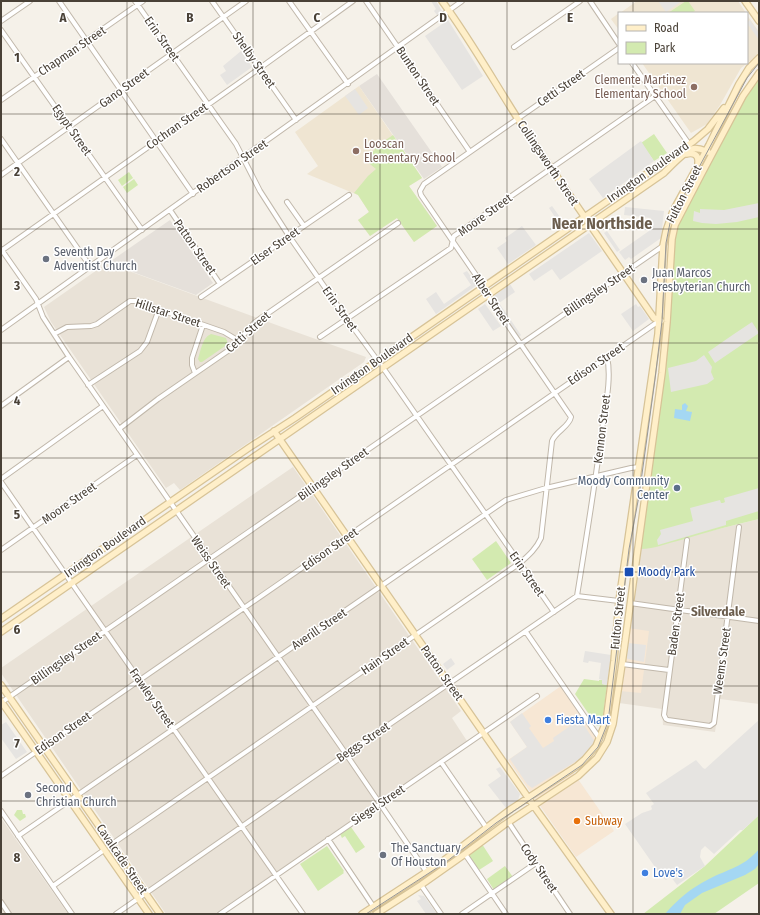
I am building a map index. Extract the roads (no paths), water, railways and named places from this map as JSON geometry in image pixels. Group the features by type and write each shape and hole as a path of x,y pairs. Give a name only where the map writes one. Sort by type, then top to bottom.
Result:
{"main road":[{"name":"Collingsworth Street","path":"442,1 551,168 654,318 659,321"},
{"path":"745,1 759,21"},
{"name":"Fulton Street","path":"362,914 461,848 486,827 577,766 585,759 600,739 607,715 614,662 619,602 659,321 663,246 668,221 706,151 733,96 749,68 759,58"},
{"name":"Fulton Street","path":"376,914 421,885 585,771 603,750 612,732 662,373 672,239 675,225 743,96 759,73"},
{"name":"Irvington Boulevard","path":"1,619 689,144 708,129 733,96"},
{"name":"Irvington Boulevard","path":"1,632 664,173 693,148 712,154"},
{"path":"684,155 691,153 696,156 698,159 697,167"},
{"path":"638,179 643,187"},
{"path":"543,245 548,253"},
{"path":"659,321 667,322"},
{"path":"430,324 436,332"},
{"path":"310,407 316,415"},
{"name":"Patton Street","path":"274,431 528,798 611,914"},
{"path":"218,469 224,478"},
{"path":"119,538 125,547"},
{"path":"13,611 19,620"},
{"name":"Cavalcade Street","path":"1,685 160,914"},
{"name":"Cavalcade Street","path":"2,701 149,914"}],"street":[{"path":"1,21 30,1"},
{"path":"59,1 86,42 193,194"},
{"name":"Chapman Street","path":"1,100 86,42 137,3 143,1"},
{"name":"Shelby Street","path":"212,1 296,120"},
{"name":"Gano Street","path":"1,175 246,1"},
{"path":"289,1 348,84"},
{"name":"Cochran Street","path":"1,250 353,1"},
{"name":"Bunton Street","path":"366,1 470,152"},
{"name":"Robertson Street","path":"1,330 348,84 462,1"},
{"path":"514,46 580,1"},
{"path":"590,1 618,43"},
{"name":"Erin Street","path":"137,3 236,144 260,191 289,236 554,612"},
{"name":"Egypt Street","path":"1,30 142,230"},
{"name":"Cetti Street","path":"424,184 618,49"},
{"path":"633,64 689,144"},
{"name":"Moore Street","path":"320,337 451,248 454,236 654,96"},
{"path":"1,139 90,266"},
{"name":"Alber Street","path":"424,184 420,191 421,195 520,344 568,412"},
{"name":"Elser Street","path":"201,297 350,195"},
{"path":"287,202 304,226"},
{"name":"Patton Street","path":"170,210 220,284"},
{"name":"Cetti Street","path":"119,429 158,399 232,348 257,320 398,223"},
{"name":"Billingsley Street","path":"2,701 106,631 663,246"},
{"name":"Weiss Street","path":"1,250 36,299 43,317 69,358 426,871"},
{"name":"Hillstar Street","path":"54,334 68,327 91,326 97,324 130,301 135,300 224,332 239,341"},
{"path":"88,385 140,351 147,342 159,309"},
{"name":"Edison Street","path":"1,776 659,321"},
{"path":"195,373 192,365 192,358 203,325"},
{"name":"Kennon Street","path":"577,596 596,476 607,387 607,357"},
{"path":"1,406 69,358"},
{"path":"1,480 103,406"},
{"name":"Hain Street","path":"112,844 520,563 534,550 541,538 552,441 556,434 570,420 571,417 568,412"},
{"name":"Moore Street","path":"1,550 137,455"},
{"name":"Averill Street","path":"18,836 485,514 511,498 546,488 639,467"},
{"name":"Frawley Street","path":"1,480 303,914"},
{"name":"Weems Street","path":"665,708 664,717 668,720 708,726 712,726 714,723 740,527"},
{"name":"Baden Street","path":"665,708 687,540"},
{"path":"577,596 619,602"},
{"name":"Beggs Street","path":"116,914 577,596"},
{"path":"630,603 759,621"},
{"path":"526,632 600,739"},
{"path":"622,664 669,670"},
{"name":"Siegel Street","path":"220,914 537,696"},
{"path":"441,762 486,827"},
{"path":"1,811 72,914"},
{"name":"Cody Street","path":"509,823 570,914"},
{"path":"328,840 373,906"},
{"path":"53,886 104,850"},
{"path":"465,854 506,914"},
{"path":"462,914 536,863"},
{"path":"421,885 441,914"},
{"path":"1,902 9,914"}],"water":[{"path":"685,403 688,406 686,411 692,412 690,421 674,418 675,409 682,410 682,405"},
{"path":"759,849 759,864 755,869 745,875 702,893 685,905 680,914 665,914 675,903 702,882 742,864"}],"tram line":[{"path":"366,914 446,862 496,823 582,765 598,747 608,722 629,549 639,496 655,379 662,321 666,243 670,223 747,78 759,63"}],"place":[{"name":"Clemente Martinez Elementary School","path":"694,87"},
{"name":"Looscan Elementary School","path":"356,151"},
{"name":"Seventh Day Adventist Church","path":"46,259"},
{"name":"Juan Marcos Presbyterian Church","path":"644,280"},
{"name":"Moody Community Center","path":"677,488"},
{"name":"Moody Park","path":"629,572"},
{"name":"Fiesta Mart","path":"548,720"},
{"name":"Second Christian Church","path":"28,795"},
{"name":"Subway","path":"577,821"},
{"name":"The Sanctuary Of Houston","path":"383,855"},
{"name":"Love's","path":"645,873"}],"district":[{"name":"Near Northside","path":"602,223"},
{"name":"Silverdale","path":"718,611"}]}
